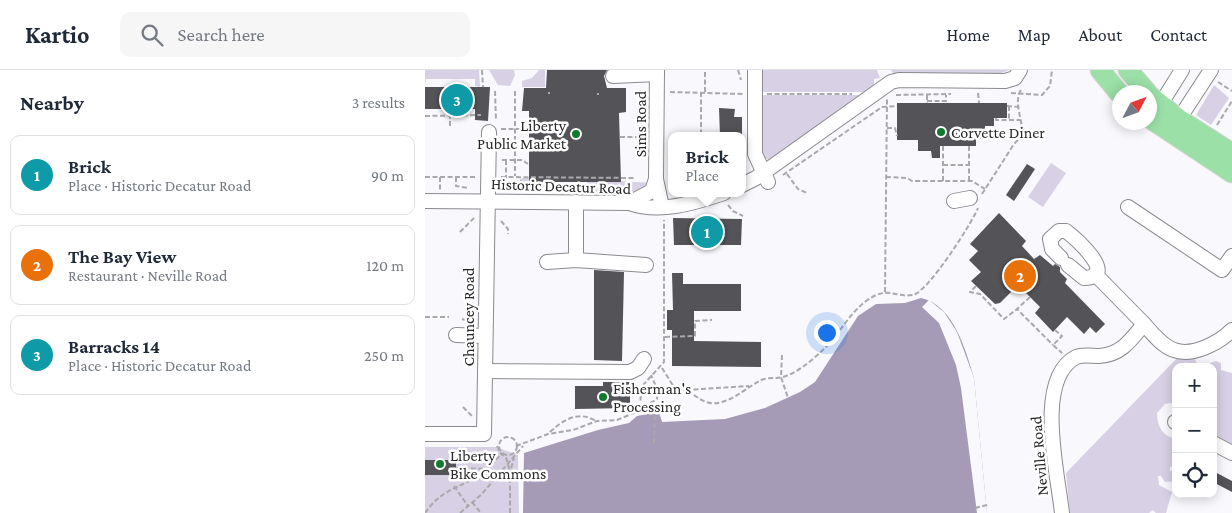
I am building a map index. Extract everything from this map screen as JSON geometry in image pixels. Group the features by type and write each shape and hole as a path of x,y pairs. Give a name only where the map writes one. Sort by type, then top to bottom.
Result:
{"main road":[{"path":"1100,70 1112,85"},
{"path":"1128,70 1139,85"},
{"path":"1157,106 1232,153"},
{"path":"1157,107 1232,173"}],"street":[{"path":"755,70 755,154 766,177"},
{"path":"746,184 766,177 888,76 899,80 1005,81 1015,78 1020,70"},
{"path":"1157,98 1182,70"},
{"path":"613,76 657,72"},
{"name":"Sims Road","path":"657,72 656,179 663,212"},
{"path":"1179,119 1209,72"},
{"name":"Chauncey Road","path":"425,434 484,434 488,157 494,135"},
{"path":"629,202 652,191 656,179"},
{"name":"Historic Decatur Road","path":"425,201 629,202 643,208 663,212 725,198"},
{"path":"954,201 970,198"},
{"path":"576,202 576,260"},
{"path":"1128,207 1222,270 1232,256"},
{"path":"1059,231 1066,231 1093,256 1097,262 1095,274 1090,278 1084,278 1064,262 1052,249 1050,240 1059,231"},
{"path":"547,262 576,260 646,265"},
{"path":"1095,274 1159,340 1174,350 1182,352 1207,346 1231,333"},
{"path":"1070,362 1081,356 1113,353 1126,346 1144,324"},
{"path":"456,335 485,336"},
{"path":"485,371 630,372 638,368 644,359"},
{"name":"Neville Road","path":"1062,513 1052,426 1052,404 1056,380 1070,362"},
{"path":"1217,445 1232,453"}],"path":[{"path":"482,70 483,87"},
{"path":"705,70 705,92"},
{"path":"1019,93 1042,95 1050,86 1053,70"},
{"path":"1209,72 1232,91"},
{"path":"515,91 515,177"},
{"path":"667,92 746,94"},
{"path":"701,92 701,132"},
{"path":"762,94 856,94"},
{"path":"927,94 927,102 947,101 946,94"},
{"path":"501,453 511,454 516,446 548,434 573,430 597,421 617,420 654,403 659,392 674,387 686,390 706,402 719,403 764,378 781,378 803,367 832,341 861,305 872,297 885,292 887,96"},
{"path":"978,97 979,103"},
{"path":"1215,129 1232,101"},
{"path":"766,177 787,174 887,106 897,106"},
{"path":"1009,120 1008,106 1019,107"},
{"path":"425,116 481,116"},
{"path":"450,116 450,126"},
{"path":"996,118 997,120 1020,120"},
{"path":"887,128 896,128 897,136"},
{"path":"494,135 515,129 529,129"},
{"path":"494,135 515,146"},
{"path":"620,137 637,137"},
{"path":"943,146 943,181"},
{"path":"969,146 969,181"},
{"path":"504,190 504,187 506,187 505,160"},
{"path":"943,165 969,165"},
{"path":"597,178 598,174"},
{"path":"787,174 797,189 807,193"},
{"path":"494,177 549,175 636,178"},
{"path":"425,177 477,177"},
{"path":"440,177 440,190"},
{"path":"456,177 456,186 468,187 468,190"},
{"path":"506,187 521,187 521,177"},
{"path":"886,177 969,181 985,189"},
{"path":"549,182 549,191"},
{"path":"725,198 733,211 743,216"},
{"path":"640,408 641,392 651,375 662,367 664,362 663,212"},
{"path":"460,232 476,217"},
{"path":"499,220 508,229 508,234"},
{"path":"976,286 970,292 980,294 1005,319 1030,296"},
{"path":"1017,309 1070,362"},
{"path":"425,317 449,317"},
{"path":"462,319 476,324"},
{"path":"665,337 695,336 695,321 712,320"},
{"path":"1053,345 1062,336 1055,330"},
{"path":"782,355 781,378 788,398"},
{"path":"662,367 674,387"},
{"path":"651,375 659,392"},
{"path":"686,390 750,386"},
{"path":"463,407 474,417"},
{"path":"654,443 655,413"},
{"path":"548,434 565,419 584,417 597,421"},
{"path":"501,453 499,446 504,438 514,440 516,446"},
{"path":"460,513 481,495 524,444"},
{"path":"497,446 506,457 510,472"},
{"path":"425,513 439,497 454,486 473,479 488,469 501,453"},
{"path":"510,513 510,472 514,456"},
{"path":"456,468 488,469"},
{"path":"454,486 468,506"},
{"path":"472,502 481,513"},
{"path":"975,508 987,506"}],"shaded area":[{"path":"425,70 479,70 480,87 475,86 475,79 426,79 425,86"},
{"path":"489,70 514,70 515,75 510,86 498,85"},
{"path":"539,70 545,70 545,87 522,87 522,81 532,78"},
{"path":"760,70 877,70 880,78 874,79 874,85 865,92 764,92 760,90"},
{"path":"891,70 1009,70 999,74 894,75"},
{"path":"1214,85 1229,98 1211,125 1196,115"},
{"path":"764,95 866,95 771,160 766,159 761,153 763,152 761,151 759,98"},
{"path":"1051,163 1066,173 1043,207 1028,197"},
{"path":"522,178 529,178 529,182 546,182 547,191 507,190 507,188 522,189"},
{"path":"621,181 651,183 640,192 551,192 551,182 554,182 554,186 586,186 587,182"},
{"path":"921,298 932,302 950,319 957,331 971,367 974,378 987,513 523,513 524,453 598,430 629,423 637,416 659,412 662,422 725,419 765,408 800,392 815,382 858,316 876,304 905,303"},
{"path":"1212,349 1214,352 1195,359 1196,363 1172,363 1179,356"},
{"path":"1216,361 1221,363 1221,370 1232,373 1232,445 1217,437 1217,363 1210,363"},
{"path":"1172,363 1172,403 1165,404 1157,413 1158,422 1162,430 1172,438 1172,467 1170,467 1170,471 1172,471 1172,481 1165,482 1161,476 1158,476 1159,485 1172,492 1166,513 1156,513 1153,510 1149,513 1070,513 1066,473"},
{"path":"425,447 496,447 518,455 519,513 425,513"}],"pier":[{"path":"929,300 944,312 957,332 974,378 987,513 977,513 961,388 956,365 939,323 922,307"}],"building":[{"path":"547,70 607,70 604,76 607,88 626,88 626,112 619,113 621,182 529,182 529,111 522,111 524,88 546,88"},
{"path":"425,87 490,87 488,121 475,120 475,109 425,109"},
{"name":"Corvette Diner","path":"897,103 1007,103 1007,118 994,118 994,126 985,126 985,139 976,139 976,146 940,146 940,158 932,158 931,151 918,151 918,140 897,140"},
{"path":"719,108 735,109 734,117 742,117 742,132 720,132"},
{"path":"1027,164 1035,169 1014,201 1006,195"},
{"path":"999,213 1026,241 1022,246 1034,259 1040,255 1053,266 1055,264 1060,267 1060,272 1067,279 1065,283 1105,324 1096,333 1090,327 1084,334 1067,317 1053,332 1035,313 1040,307 1018,285 1000,303 995,304 971,281 981,272 969,260 978,251 970,244"},
{"path":"673,218 742,219 741,245 674,245"},
{"path":"594,270 624,272 622,361 594,360"},
{"path":"672,273 683,273 683,284 741,284 741,311 694,311 694,341 761,342 761,367 672,366 672,330 667,330 667,310 673,310"},
{"name":"Fisherman's Processing","path":"603,382 630,382 630,408 575,409 575,386 603,386"},
{"name":"Liberty Bike Commons","path":"425,460 456,460 456,475 425,475"},
{"path":"1217,473 1232,481 1232,492 1217,484"}],"place":[{"name":"Barracks 14","path":"457,100"},
{"name":"Corvette Diner","path":"941,132"},
{"name":"Liberty Public Market","path":"576,134"},
{"name":"Brick","path":"707,232"},
{"name":"The Bay View","path":"1020,276"},
{"name":"Fisherman's Processing","path":"603,397"},
{"name":"Liberty Bike Commons","path":"440,464"}]}
